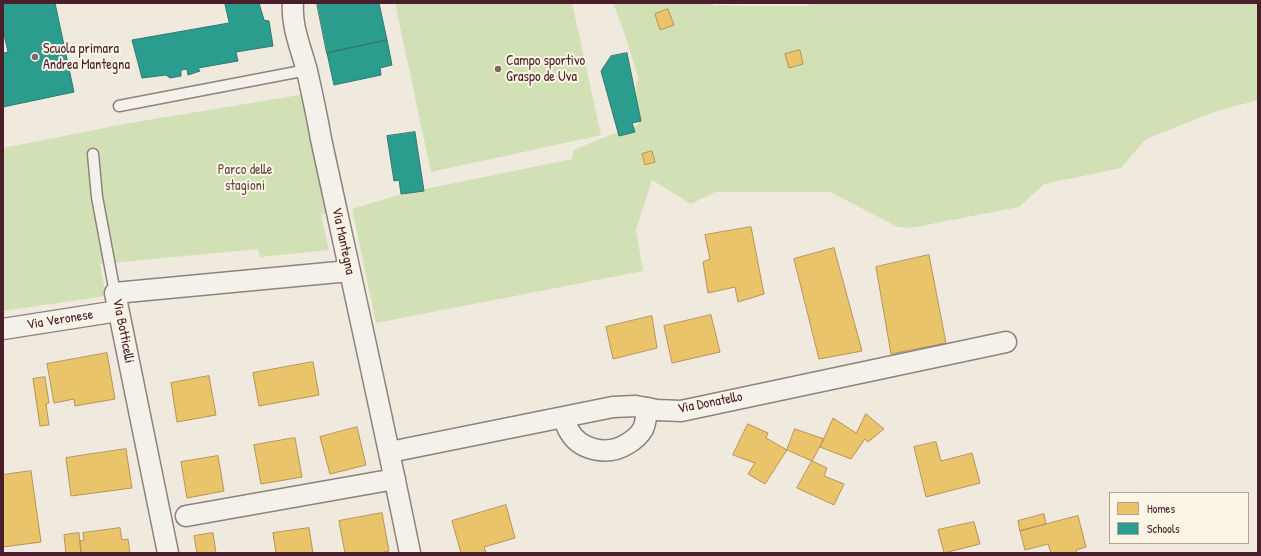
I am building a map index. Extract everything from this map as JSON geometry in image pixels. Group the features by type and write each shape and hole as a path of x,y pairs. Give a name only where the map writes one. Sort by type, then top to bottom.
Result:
{"street":[{"name":"Via Mantegna","path":"293,3 292,14 307,70 349,271 396,479 410,553"},
{"name":"Via Botticelli","path":"168,553 116,302 349,271"},
{"name":"Via Veronese","path":"3,329 116,302"},
{"name":"Via Donatello","path":"390,452 613,407 636,406 657,410 681,411 1006,342"},
{"path":"564,417 568,429 573,437 581,443 602,451 612,450 624,446 636,439 643,428 648,408"},
{"path":"186,516 396,479"}],"lane":[{"path":"119,106 307,70"},
{"path":"93,154 97,197 116,302"}],"green space":[{"name":"Campo sportivo Graspo de Uva","path":"395,3 572,3 601,135 431,172"},
{"path":"613,3 713,3 713,5 808,6 810,3 1258,3 1258,100 1214,112 1146,139 1121,168 1044,184 1019,207 910,228 898,227 830,192 715,192 691,204 652,180 636,230 643,271 376,323 352,209 401,194 572,159 574,150 638,125 636,85 638,77"},
{"name":"Parco delle stagioni","path":"306,94 332,211 321,215 329,250 260,257 258,249 100,264 106,296 3,311 3,148 130,123"}],"building: Homes":[{"path":"668,9 674,25 660,30 655,14"},
{"path":"800,50 803,64 789,68 785,54"},
{"path":"652,151 655,162 645,165 642,154"},
{"path":"751,227 764,294 738,302 735,287 708,293 703,262 710,259 705,235"},
{"path":"834,248 862,351 819,359 794,259"},
{"path":"929,255 946,343 891,354 876,267"},
{"path":"711,315 720,352 672,363 664,326"},
{"path":"652,316 657,348 613,359 606,327"},
{"path":"107,353 115,399 75,406 74,399 54,403 47,364"},
{"path":"313,362 319,395 259,406 253,373"},
{"path":"209,376 216,415 177,422 171,383"},
{"path":"45,377 49,403 46,404 49,425 40,426 33,379"},
{"path":"866,414 884,429 868,442 865,439 851,459 820,447 833,418 856,433"},
{"path":"748,424 768,433 766,438 787,450 765,484 748,474 755,463 733,455"},
{"path":"357,427 366,465 330,474 320,437"},
{"path":"795,429 824,439 812,461 787,450"},
{"path":"295,438 302,477 261,484 254,445"},
{"path":"936,442 941,461 972,453 980,483 926,497 914,447"},
{"path":"126,449 132,488 71,496 66,458"},
{"path":"218,456 224,491 187,498 181,462"},
{"path":"812,461 827,468 824,476 844,484 834,505 797,488"},
{"path":"31,471 41,542 3,547 3,475"},
{"path":"506,505 515,538 484,547 486,553 461,553 452,521"},
{"path":"382,513 389,551 379,553 345,553 339,521"},
{"path":"1044,514 1046,524 1020,531 1018,521"},
{"path":"1078,516 1086,547 1076,550 1077,553 1051,553 1048,544 1025,550 1020,531"},
{"path":"974,522 980,544 944,553 938,530"},
{"path":"120,528 122,540 128,539 130,553 81,553 80,541 84,540 83,533"},
{"path":"309,528 313,553 276,553 273,533"},
{"path":"79,533 81,553 66,553 64,535"},
{"path":"213,533 216,553 197,553 194,536"}],"building: Schools":[{"name":"Scuola primara Andrea Mantegna","path":"3,3 55,3 74,92 3,107 3,53 8,52 3,30"},
{"path":"225,3 259,3 264,20 269,21 273,46 236,52 238,61 198,68 200,71 188,75 187,69 181,70 181,76 170,78 166,75 142,78 132,40 229,23"},
{"path":"317,3 379,3 387,40 327,53"},
{"path":"387,40 392,65 380,68 381,75 334,85 327,53"},
{"path":"627,53 641,121 632,123 635,132 619,136 601,71 611,56"},
{"path":"415,132 424,191 401,194 399,180 394,181 387,136"}],"place":[{"name":"Scuola primara Andrea Mantegna","path":"35,57"},
{"name":"Campo sportivo Graspo de Uva","path":"498,69"}]}
